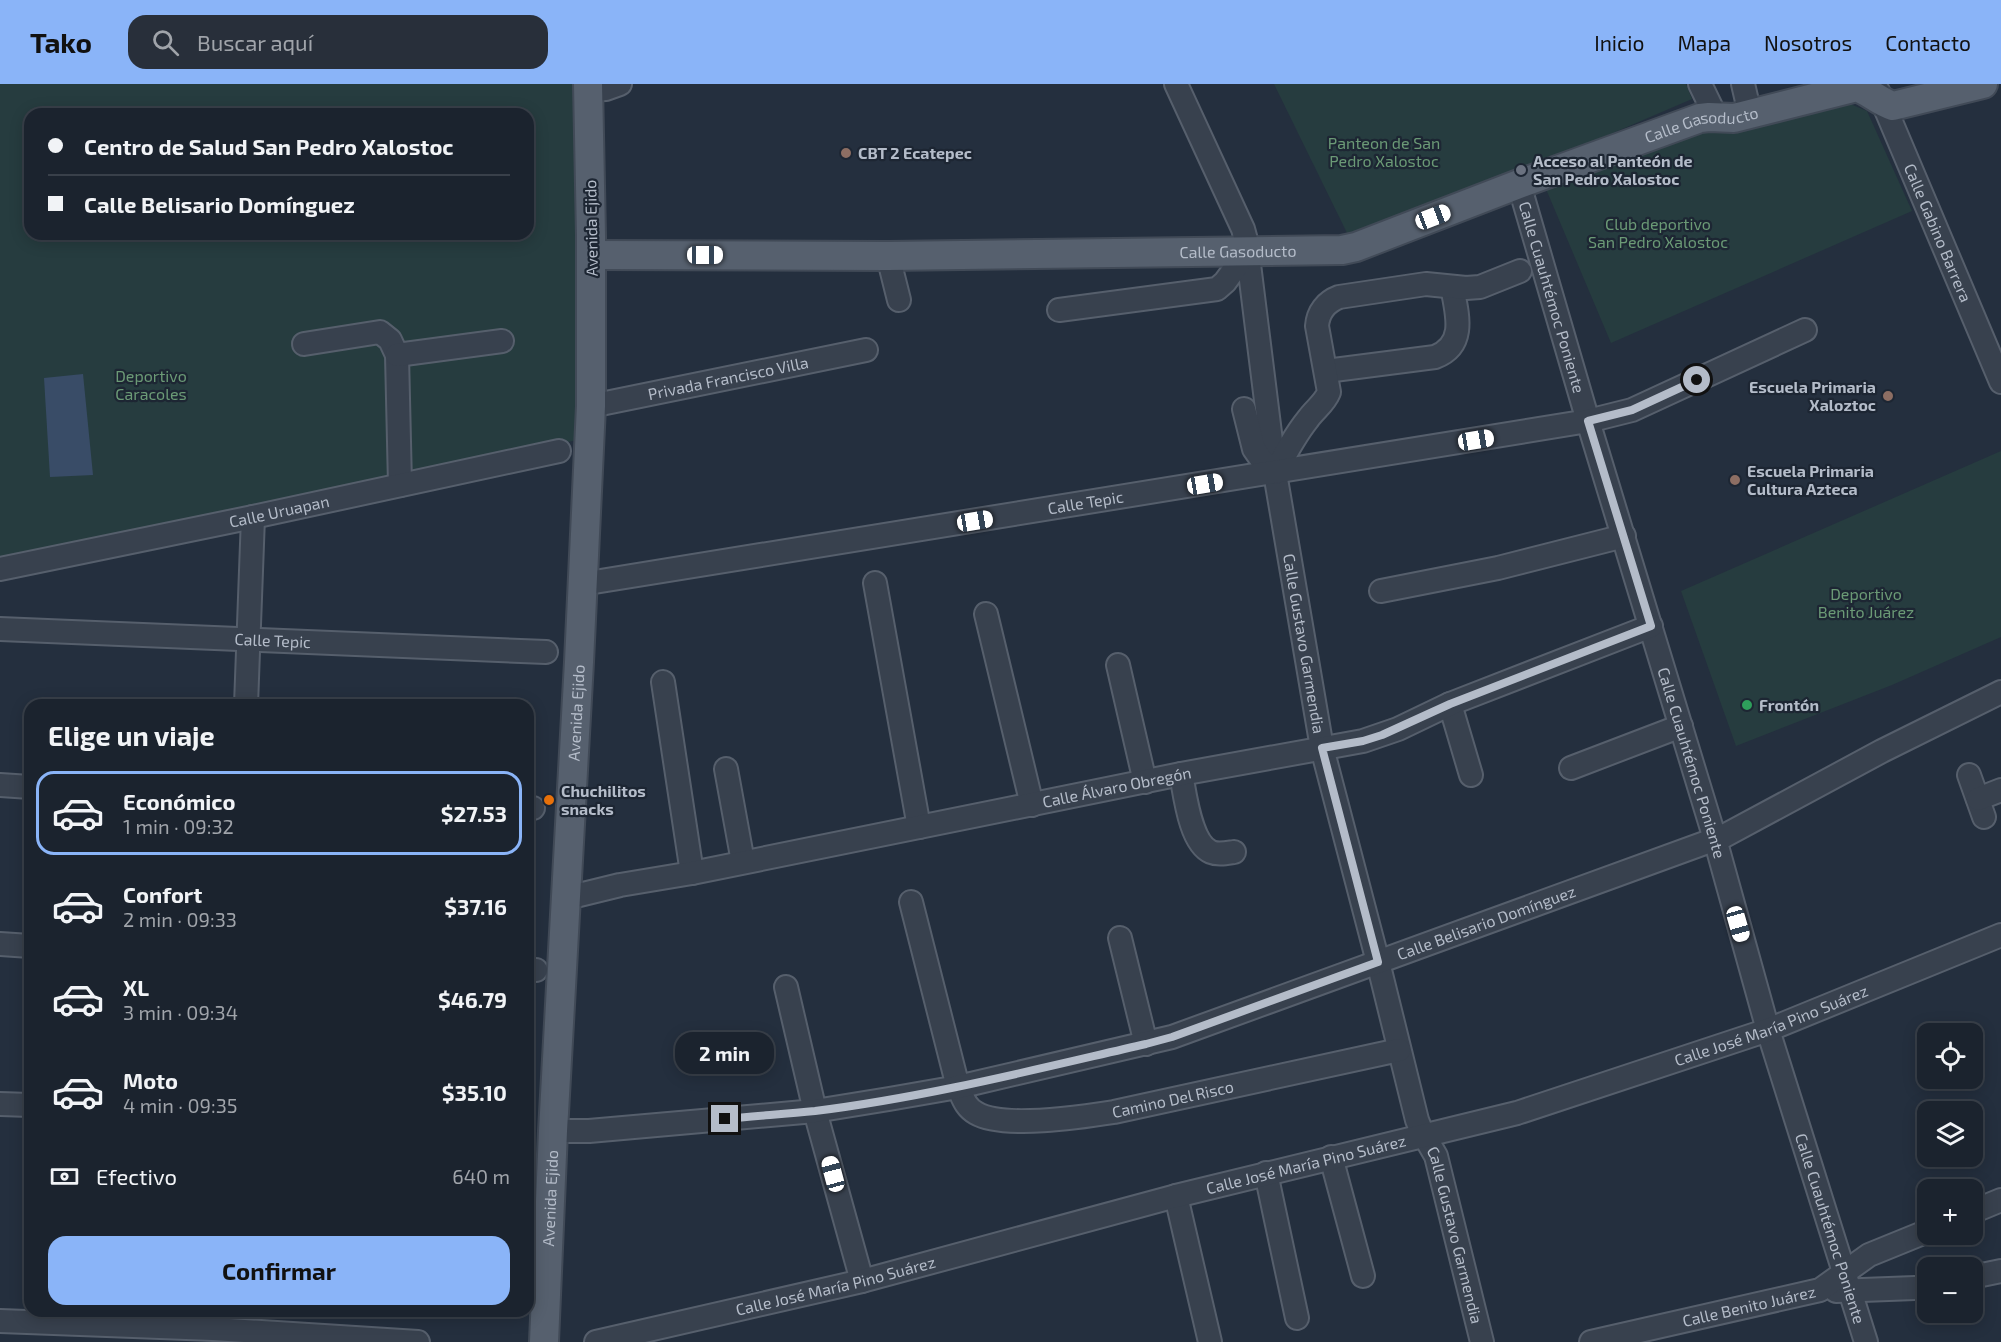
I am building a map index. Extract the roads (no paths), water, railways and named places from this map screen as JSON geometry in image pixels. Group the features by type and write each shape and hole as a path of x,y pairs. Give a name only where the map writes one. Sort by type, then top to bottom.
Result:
{"main road":[{"name":"Calle Gasoducto","path":"592,255 888,256 1342,250 1356,247 1700,118 1734,118 1870,89 1893,106 1898,106 1983,84"},
{"name":"Avenida Ejido","path":"544,1342 591,406 592,255 588,87"}],"street":[{"path":"588,87 606,89 620,84"},
{"name":"Calle Gustavo Garmendia","path":"1176,84 1243,229 1275,473 1322,748 1417,1120 1437,1156 1482,1342"},
{"path":"1700,84 1716,117"},
{"path":"1743,84 1750,114"},
{"name":"Calle Gabino Barrera","path":"1870,89 2001,382"},
{"name":"Calle Cuauhtémoc Poniente","path":"1519,184 1681,726 1768,1030 1866,1342"},
{"path":"1059,310 1217,289 1225,282 1247,252"},
{"path":"888,256 899,300"},
{"path":"1244,409 1254,448 1275,473 1308,419 1326,400 1329,392 1317,326 1318,316 1331,300 1426,284 1480,287 1520,271"},
{"path":"1326,371 1435,357 1443,354 1450,348 1458,328 1452,287"},
{"name":"Calle Tepic","path":"582,584 1588,421 1632,410 1805,330"},
{"path":"304,344 380,332 390,340 397,355 400,485"},
{"path":"397,355 502,341"},
{"name":"Privada Francisco Villa","path":"591,406 866,350"},
{"name":"Calle Uruapan","path":"0,569 559,451"},
{"path":"246,699 253,517"},
{"path":"1381,591 1498,568 1624,536"},
{"path":"875,582 919,827"},
{"path":"986,614 1032,805"},
{"name":"Calle Álvaro Obregón","path":"567,898 620,885 692,873 1181,774 1363,741 1382,735 1450,704 1651,626"},
{"name":"Calle Tepic","path":"0,628 546,652"},
{"path":"1118,665 1145,782"},
{"path":"663,682 692,873"},
{"name":"Calle Belisario Domínguez","path":"553,1131 588,1131 815,1111 958,1087 1172,1037 1714,839 1738,829 1882,751 2001,692"},
{"path":"1450,704 1471,775"},
{"path":"1571,768 1681,726"},
{"path":"726,769 743,862"},
{"path":"1181,774 1193,828 1199,841 1210,852 1218,854 1234,852"},
{"path":"1969,776 1981,808 2001,790"},
{"path":"0,785 24,787"},
{"path":"911,902 958,1087"},
{"name":"Calle José María Pino Suárez","path":"596,1342 862,1281 1176,1196 1517,1113 1768,1030 2001,935"},
{"path":"1120,938 1146,1044"},
{"path":"0,944 24,946"},
{"path":"786,987 815,1111 862,1281"},
{"name":"Camino Del Risco","path":"958,1087 965,1103 978,1114 1009,1120 1050,1120 1114,1112 1399,1050"},
{"path":"0,1104 24,1105"},
{"path":"1331,1157 1363,1276"},
{"path":"1266,1173 1297,1318"},
{"path":"1176,1196 1210,1342"},
{"path":"1983,1207 2001,1200"},
{"path":"1847,1282 1869,1256 1917,1236"},
{"path":"1983,1275 2001,1271"},
{"name":"Calle Benito Juárez","path":"1591,1342 1847,1282 1917,1288"},
{"path":"0,1321 213,1327 418,1342"}],"water":[{"path":"83,374 93,475 50,477 44,378"}],"place":[{"name":"CBT 2 Ecatepec","path":"846,153"},
{"name":"Acceso al Panteón de San Pedro Xalostoc","path":"1521,170"},
{"name":"Escuela Primaria Xaloztoc","path":"1888,396"},
{"name":"Escuela Primaria Cultura Azteca","path":"1735,480"},
{"name":"Frontón","path":"1747,705"},
{"name":"Chuchilitos snacks","path":"549,800"}],"park label":[{"name":"Panteon de San Pedro Xalostoc","path":"1384,152"},
{"name":"Club deportivo San Pedro Xalostoc","path":"1658,233"},
{"name":"Deportivo Caracoles","path":"151,385"},
{"name":"Deportivo Benito Juárez","path":"1866,603"}]}
